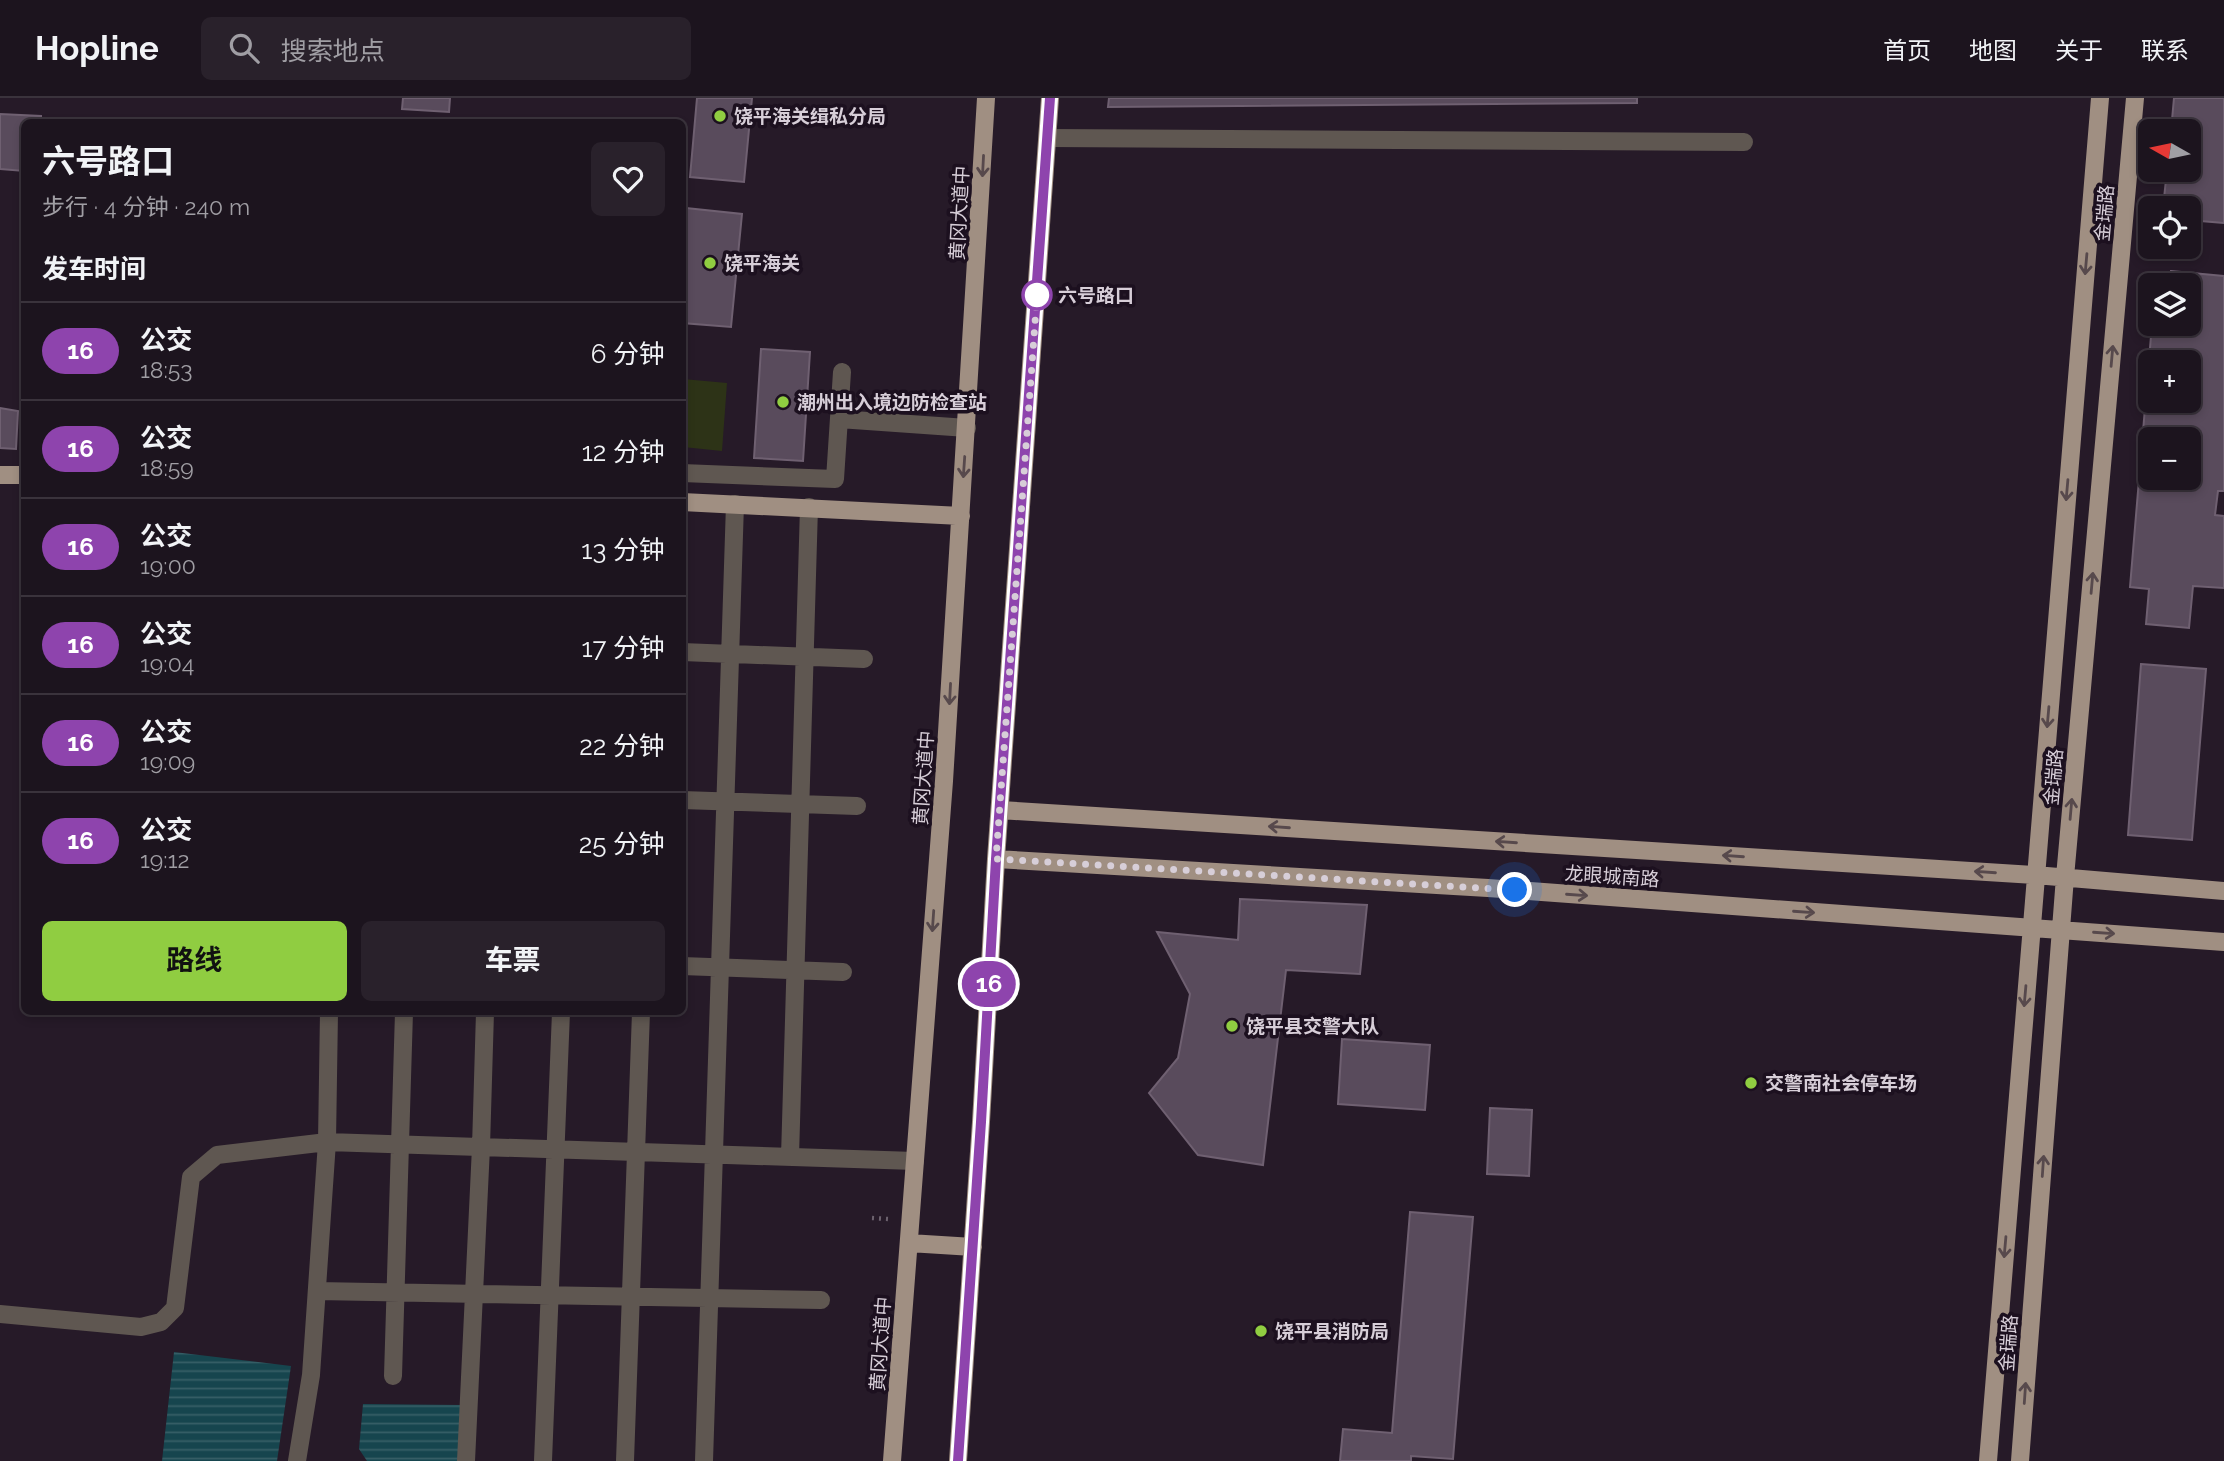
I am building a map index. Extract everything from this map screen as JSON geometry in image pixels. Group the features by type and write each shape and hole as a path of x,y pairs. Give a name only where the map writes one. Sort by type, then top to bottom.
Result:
{"main road":[{"name":"黄冈大道中","path":"892,1461 944,781 986,98"},
{"path":"958,1461 996,859 1050,98"},
{"name":"金瑞路","path":"1988,1461 2100,98"},
{"name":"金瑞路","path":"2020,1461 2065,877 2135,98"},
{"path":"0,475 21,475"},
{"path":"686,502 961,516"},
{"name":"龙眼城南路","path":"1000,810 2035,875 2224,891"},
{"name":"龙眼城南路","path":"996,859 1488,888 2224,943"},
{"path":"909,1243 973,1247"}],"street":[{"path":"1048,138 1744,142"},
{"path":"686,473 835,480 842,372"},
{"path":"839,419 967,428"},
{"path":"704,1461 734,504"},
{"path":"790,1157 809,508"},
{"path":"686,652 864,659"},
{"path":"686,800 857,806"},
{"path":"686,966 843,972"},
{"path":"297,1461 311,1375 327,1142 329,1015"},
{"path":"393,1376 404,1015"},
{"path":"466,1461 485,1015"},
{"path":"543,1461 561,1015"},
{"path":"625,1461 641,1015"},
{"path":"0,1314 141,1327 161,1322 175,1308 191,1177 217,1155 327,1142 915,1161"},
{"path":"317,1291 821,1300"}],"green space":[{"path":"686,379 727,383 722,451 686,447"}],"water":[{"path":"174,1352 291,1366 277,1461 162,1461"},
{"path":"363,1404 463,1405 458,1461 367,1461 359,1449"}],"building":[{"path":"403,98 450,98 449,112 402,109"},
{"path":"697,98 752,98 744,182 690,177"},
{"path":"1109,98 1637,98 1637,103 1108,107"},
{"path":"2174,98 2224,98 2224,223 2201,221 2201,196 2164,196 2166,182 2202,182 2202,119 2172,119"},
{"path":"0,114 41,116 41,119 21,119 21,171 0,169"},
{"path":"686,208 742,214 731,327 686,323"},
{"path":"2201,274 2224,276 2224,491 2218,491 2215,515 2224,516 2224,588 2193,586 2189,628 2146,624 2149,589 2130,587 2138,490 2201,490 2201,427 2143,427 2145,413 2201,413 2201,350 2150,350 2151,336 2201,336"},
{"path":"761,349 810,352 803,461 754,458"},
{"path":"0,408 18,411 16,449 0,448"},
{"path":"2141,664 2206,669 2192,840 2128,835"},
{"name":"饶平县交警大队","path":"1240,899 1367,905 1360,974 1286,970 1263,1165 1198,1155 1149,1093 1178,1058 1190,994 1157,932 1238,940"},
{"path":"1342,1039 1430,1045 1425,1110 1338,1104"},
{"path":"1490,1108 1532,1110 1529,1176 1487,1174"},
{"path":"1410,1212 1473,1217 1453,1459 1411,1456 1411,1461 1340,1461 1343,1429 1392,1433"}],"bus line":[{"name":"16","path":"958,1461 996,859 1050,98"}],"place":[{"name":"饶平海关缉私分局","path":"720,116"},
{"name":"饶平海关","path":"710,263"},
{"name":"六号路口","path":"1037,295"},
{"name":"潮州出入境边防检查站","path":"783,402"},
{"name":"饶平县交警大队","path":"1232,1026"},
{"name":"交警南社会停车场","path":"1751,1083"},
{"name":"饶平县消防局","path":"1261,1331"}],"route":[{"path":"1037,295 996,859 1515,890"}]}
